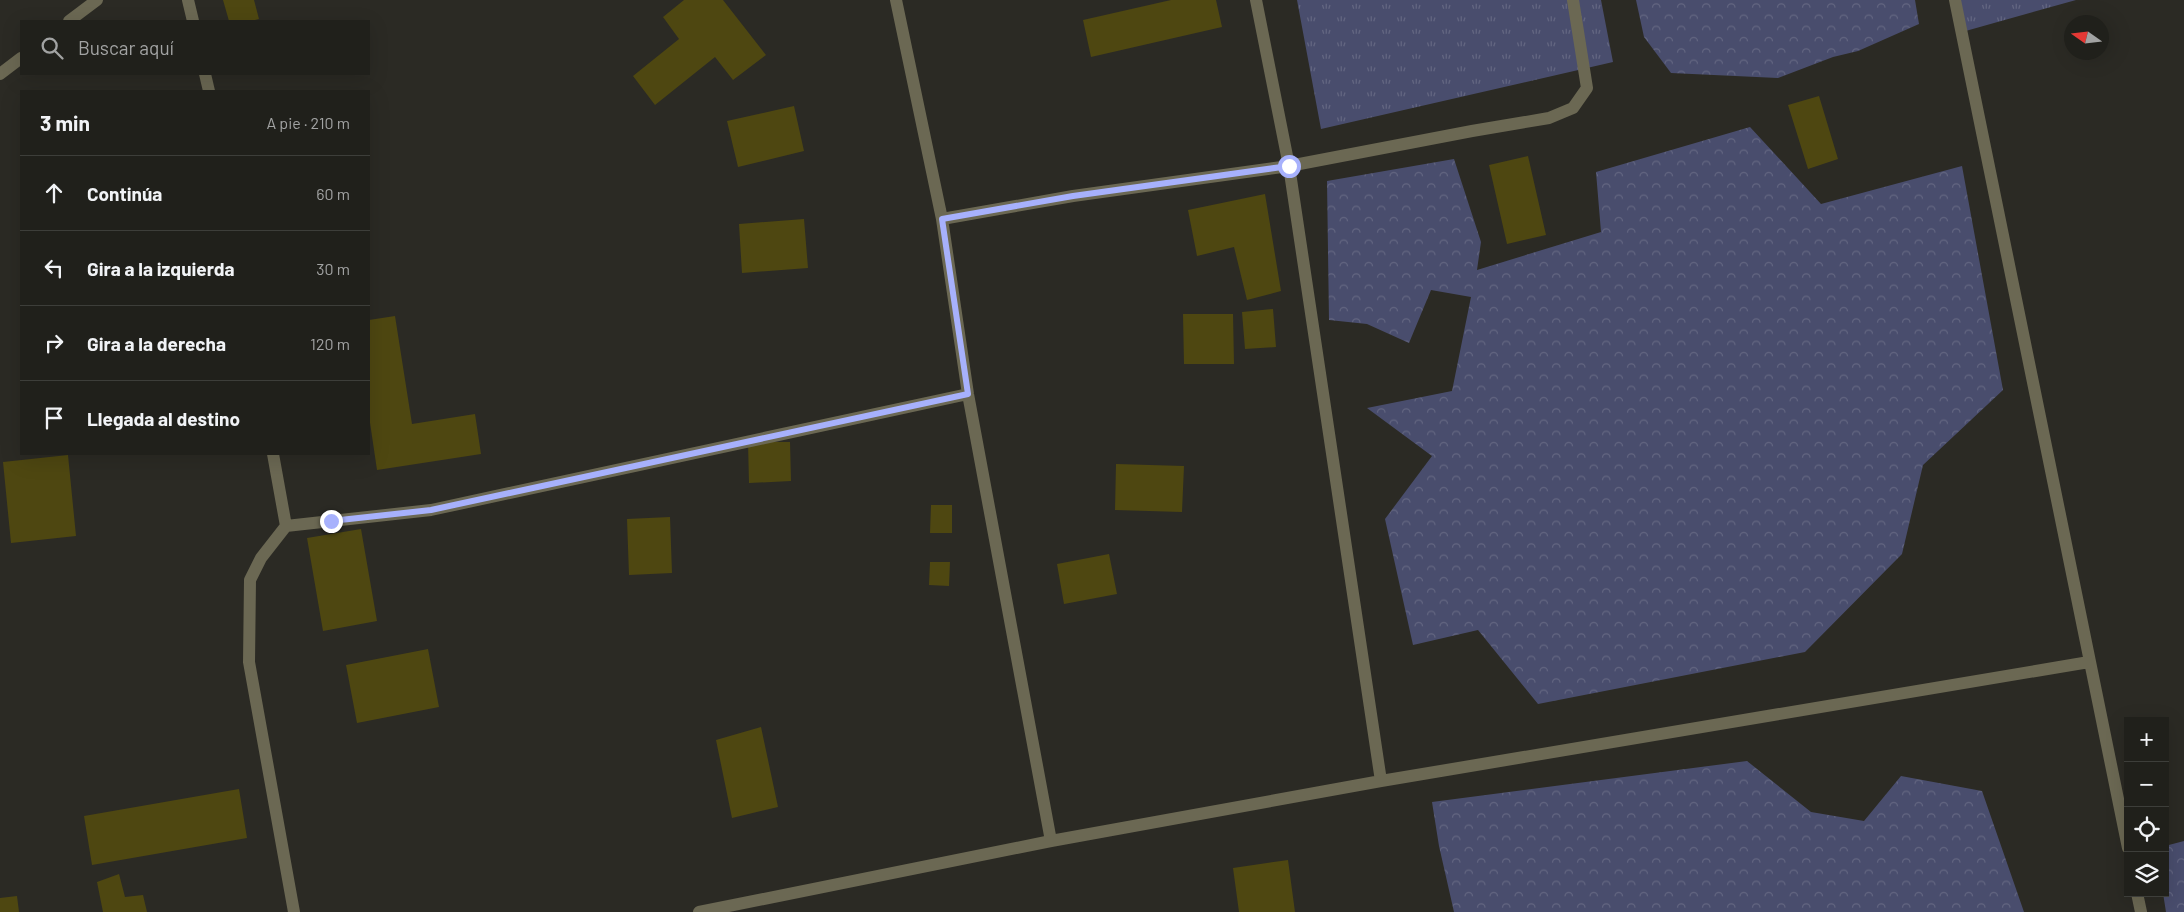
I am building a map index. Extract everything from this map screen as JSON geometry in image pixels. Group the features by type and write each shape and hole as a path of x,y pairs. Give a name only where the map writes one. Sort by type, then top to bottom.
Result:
{"street":[{"path":"70,20 97,0"},
{"path":"188,0 193,20"},
{"path":"896,0 942,219 968,394 1051,841"},
{"path":"1256,0 1289,166 1381,781"},
{"path":"942,219 1073,196 1289,166 1549,118 1574,108 1587,88 1573,0"},
{"path":"1955,0 2124,828"},
{"path":"0,74 20,59"},
{"path":"205,75 209,90"},
{"path":"294,912 249,662 250,580 261,558 286,526 431,510 968,394"},
{"path":"273,455 286,526"},
{"path":"699,912 1051,841 1381,781 2090,662"},
{"path":"2138,897 2141,912"}],"green space":[{"path":"1297,0 1601,0 1613,62 1321,129"},
{"path":"1636,0 1915,0 1919,24 1858,51 1833,57 1778,78 1671,73 1644,37"},
{"path":"1956,0 2076,0 1962,32"},
{"path":"1750,127 1821,204 1962,166 2003,390 1923,465 1902,554 1805,652 1538,704 1478,630 1413,645 1385,519 1432,456 1367,408 1452,391 1471,297 1431,290 1409,343 1367,324 1329,320 1327,181 1454,159 1481,242 1477,270 1601,232 1596,172"},
{"path":"1747,761 1811,812 1864,821 1901,776 1982,791 2024,912 1454,912 1439,846 1432,802"},
{"path":"2184,841 2184,912 2166,912 2164,897 2169,897 2169,845"}],"building":[{"path":"223,0 254,0 259,19 229,20"},
{"path":"684,0 723,0 766,55 733,80 715,57 655,105 633,76 679,39 663,17"},
{"path":"1171,0 1216,0 1222,27 1091,57 1083,20"},
{"path":"1819,96 1838,159 1808,169 1788,105"},
{"path":"794,106 804,151 738,167 727,121"},
{"path":"1528,156 1546,235 1507,244 1489,165"},
{"path":"1265,194 1281,291 1247,300 1234,247 1197,256 1188,210"},
{"path":"804,219 808,268 742,273 739,224"},
{"path":"1273,309 1276,347 1245,349 1242,312"},
{"path":"1183,314 1233,314 1234,364 1184,364"},
{"path":"395,316 412,424 475,414 481,454 377,470 370,423 370,320"},
{"path":"748,442 790,442 791,481 749,483"},
{"path":"68,455 76,536 11,543 3,462"},
{"path":"1116,464 1184,466 1182,512 1115,510"},
{"path":"931,505 952,505 952,533 930,533"},
{"path":"670,517 672,573 629,575 627,519"},
{"path":"361,529 377,621 323,631 307,538"},
{"path":"1109,554 1117,594 1064,604 1057,564"},
{"path":"930,562 950,562 949,586 929,585"},
{"path":"428,649 439,707 357,723 346,665"},
{"path":"761,727 778,807 732,818 716,740"},
{"path":"239,789 247,838 92,865 84,816"},
{"path":"1288,860 1295,912 1239,912 1233,868"},
{"path":"119,874 125,897 143,895 147,912 103,912 97,882"},
{"path":"17,896 19,912 0,912 0,898"}],"route":[{"path":"331,521 431,510 968,394 942,219 1073,196 1289,166"}]}
